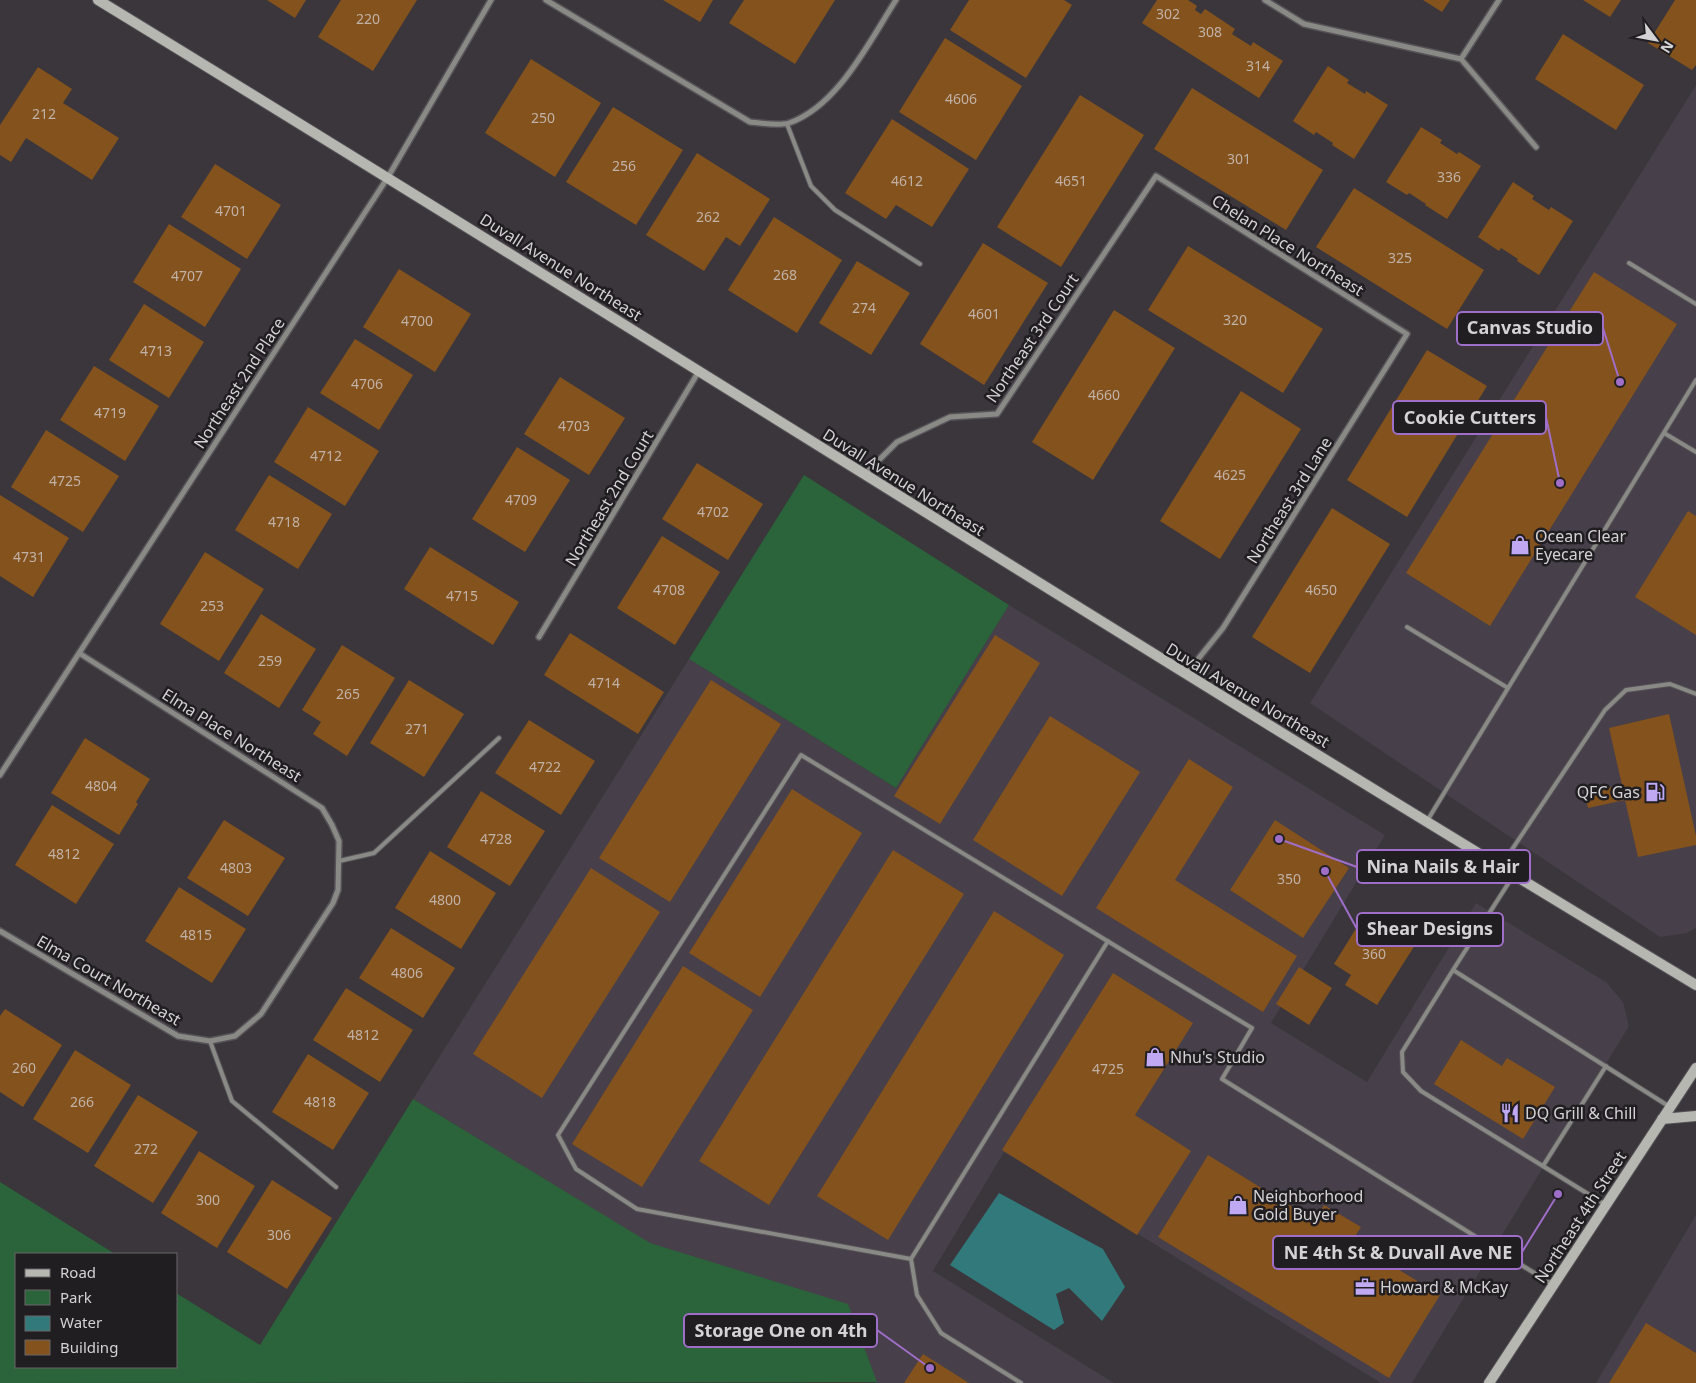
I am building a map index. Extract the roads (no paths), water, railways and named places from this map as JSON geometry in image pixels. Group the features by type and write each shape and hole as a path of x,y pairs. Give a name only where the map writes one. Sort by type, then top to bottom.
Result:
{"street":[{"name":"Duvall Avenue Northeast","path":"98,0 388,177 1186,674 1696,985"},
{"name":"Northeast 2nd Place","path":"0,775 388,177 490,0"},
{"path":"546,0 750,122 787,124 817,108 841,84 896,0"},
{"path":"1265,0 1304,24 1461,59 1536,147"},
{"path":"1461,59 1499,0"},
{"name":"Chelan Place Northeast","path":"1156,176 1407,334"},
{"name":"Northeast 3rd Court","path":"864,474 897,442 950,417 997,414 1156,176"},
{"name":"Northeast 3rd Lane","path":"1186,674 1223,628 1407,334"},
{"name":"Northeast 2nd Court","path":"539,637 700,372"},
{"name":"Elma Place Northeast","path":"79,653 322,808 339,841 338,890 333,903 261,1014 235,1036 210,1041"},
{"name":"Elma Court Northeast","path":"0,931 178,1036 210,1041"},
{"name":"Northeast 4th Street","path":"1489,1383 1696,1068"},
{"path":"1662,1120 1696,1116"}],"lane":[{"path":"787,124 811,186 835,210 920,264"},
{"path":"1629,263 1696,304"},
{"path":"1427,821 1696,380"},
{"path":"1664,433 1696,452"},
{"path":"1407,627 1508,688"},
{"path":"1501,866 1605,710 1626,690 1670,684 1696,694"},
{"path":"339,861 374,854 499,738"},
{"path":"911,1259 637,1209 576,1169 558,1135 801,755 1252,1028 1222,1079 1554,1285"},
{"path":"1514,874 1402,1052 1403,1072 1421,1091 1606,1205"},
{"path":"1021,1383 942,1333 917,1295 911,1259 1108,941"},
{"path":"1453,970 1670,1107"},
{"path":"210,1041 232,1101 336,1187"},
{"path":"1543,1166 1606,1066"}],"water":[{"path":"999,1193 1103,1249 1125,1287 1102,1321 1069,1288 1056,1294 1064,1323 1054,1330 950,1265"}],"place":[{"name":"Canvas Studio","path":"1620,382"},
{"name":"Cookie Cutters","path":"1560,483"},
{"name":"Ocean Clear Eyecare","path":"1520,545"},
{"name":"QFC Gas","path":"1655,792"},
{"name":"Nina Nails & Hair","path":"1279,839"},
{"name":"Shear Designs","path":"1325,871"},
{"name":"Nhu's Studio","path":"1155,1057"},
{"name":"DQ Grill & Chill","path":"1510,1113"},
{"name":"NE 4th St & Duvall Ave NE","path":"1558,1194"},
{"name":"Neighborhood Gold Buyer","path":"1238,1205"},
{"name":"Howard & McKay","path":"1365,1287"},
{"name":"Storage One on 4th","path":"930,1368"}]}
